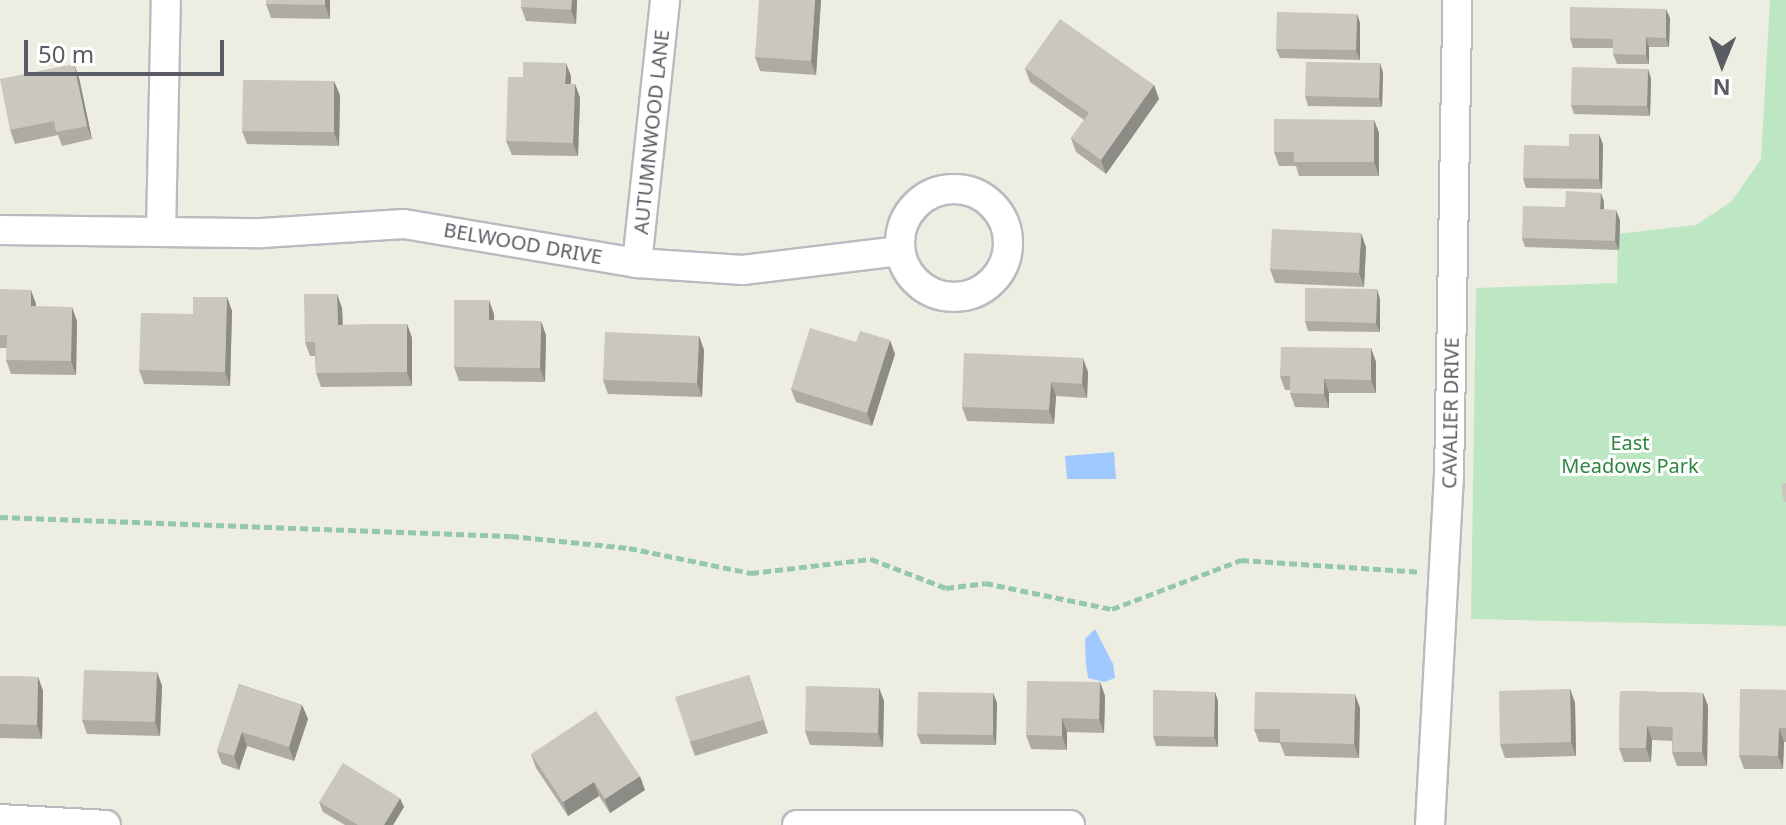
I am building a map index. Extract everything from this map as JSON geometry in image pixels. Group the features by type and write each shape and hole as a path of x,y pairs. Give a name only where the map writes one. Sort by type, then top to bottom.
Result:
{"street":[{"path":"161,232 166,0"},
{"name":"AUTUMNWOOD LANE","path":"637,263 665,0"},
{"name":"CAVALIER DRIVE","path":"1430,825 1445,573 1457,0"},
{"name":"BELWOOD DRIVE","path":"0,230 161,232 404,224 637,263 743,270 900,251"},
{"path":"0,819 106,825"},
{"path":"797,825 1070,825"}],"path":[{"path":"0,517 511,536 629,548 751,573 871,559 946,588 985,583 1112,609 1241,560 1445,573"}],"green space":[{"name":"East Meadows Park","path":"1770,0 1786,0 1786,626 1471,619 1476,288 1617,283 1618,234 1696,225 1732,201 1761,159"}],"water":[{"path":"1114,452 1116,479 1067,479 1065,456"},
{"path":"1095,629 1113,664 1115,678 1104,682 1088,678 1085,639"}],"building":[{"path":"266,0 325,0 325,5 266,4"},
{"path":"521,0 572,0 571,10 521,7"},
{"path":"759,0 815,0 811,61 755,57"},
{"path":"1570,7 1666,9 1666,38 1646,37 1646,55 1613,54 1613,39 1570,38"},
{"path":"1277,12 1357,14 1356,50 1276,49"},
{"path":"1060,19 1154,85 1101,160 1071,138 1089,113 1025,68"},
{"path":"523,62 566,63 565,84 575,84 573,143 506,141 508,77 523,77"},
{"path":"1306,62 1380,63 1379,98 1305,96"},
{"path":"74,64 87,126 56,132 54,121 10,130 0,79"},
{"path":"1572,67 1648,69 1647,106 1571,105"},
{"path":"243,80 334,81 334,132 242,131"},
{"path":"1274,119 1374,120 1374,162 1294,162 1294,152 1274,152"},
{"path":"1569,134 1599,134 1599,179 1523,178 1524,145 1569,146"},
{"path":"1566,191 1601,193 1600,209 1616,210 1615,241 1522,238 1523,206 1565,207"},
{"path":"1272,229 1361,233 1359,273 1270,269"},
{"path":"1305,288 1377,289 1376,323 1305,321"},
{"path":"0,289 31,290 31,306 72,307 71,361 6,360 7,335 0,335"},
{"path":"304,294 337,294 338,325 407,324 407,372 316,373 315,342 305,342"},
{"path":"193,297 227,297 225,372 139,370 141,313 193,314"},
{"path":"454,300 489,300 489,320 541,321 540,368 454,367"},
{"path":"810,328 856,342 860,331 890,340 867,413 791,389"},
{"path":"605,332 699,336 697,383 603,380"},
{"path":"1281,347 1371,348 1371,380 1324,379 1324,394 1290,393 1290,376 1280,376"},
{"path":"964,353 1083,358 1082,384 1051,382 1049,410 962,407"},
{"path":"1786,483 1786,502 1784,502 1781,484"},
{"path":"84,670 157,672 155,722 82,720"},
{"path":"749,675 763,720 690,742 675,697"},
{"path":"0,676 38,677 37,725 0,724"},
{"path":"1027,681 1100,682 1099,719 1062,718 1062,736 1026,735"},
{"path":"239,684 302,705 289,747 242,732 234,756 217,751"},
{"path":"806,686 879,688 878,733 805,731"},
{"path":"1570,689 1571,742 1500,744 1499,691"},
{"path":"1740,689 1786,690 1786,728 1779,728 1778,756 1739,755"},
{"path":"1153,690 1215,692 1214,737 1153,736"},
{"path":"1620,691 1703,693 1702,752 1672,752 1673,727 1647,726 1646,748 1619,748"},
{"path":"918,692 993,693 993,735 917,734"},
{"path":"1255,692 1355,694 1354,744 1280,742 1280,729 1254,729"},
{"path":"596,711 640,776 605,799 594,782 563,802 531,754"},
{"path":"343,763 400,798 384,825 358,825 319,802"}]}
